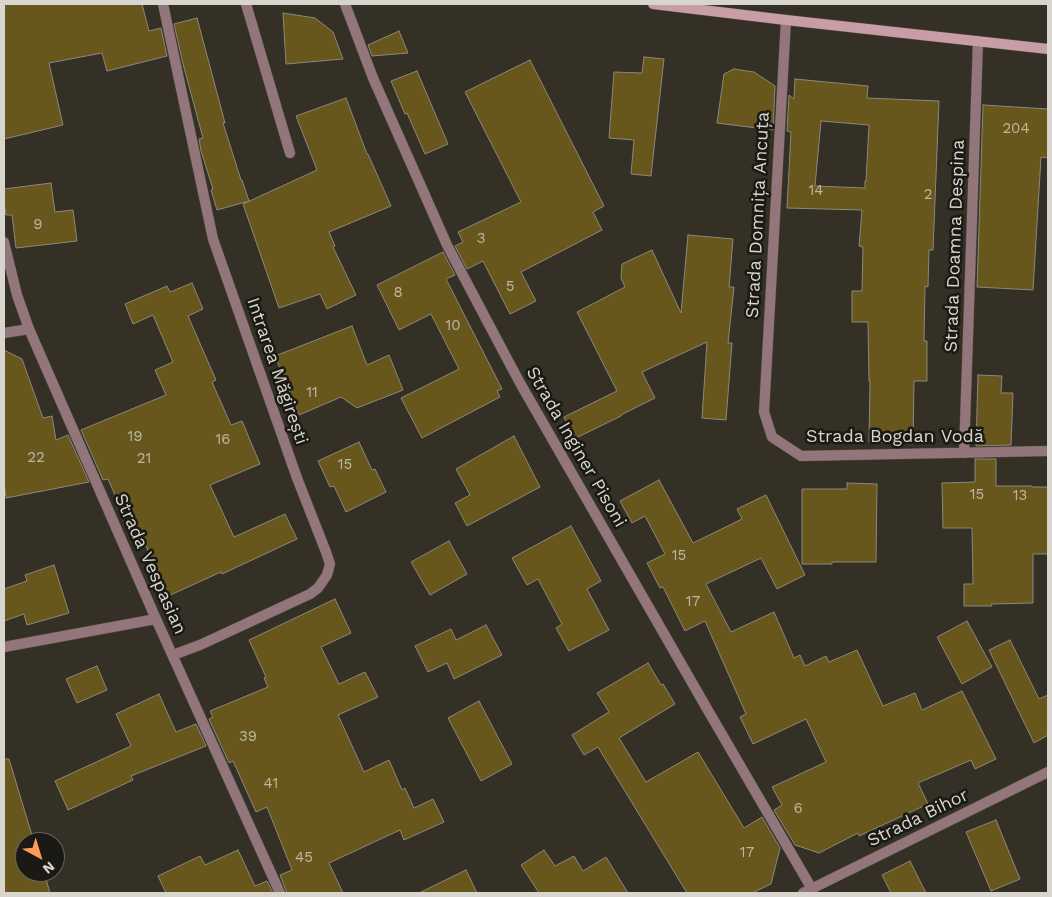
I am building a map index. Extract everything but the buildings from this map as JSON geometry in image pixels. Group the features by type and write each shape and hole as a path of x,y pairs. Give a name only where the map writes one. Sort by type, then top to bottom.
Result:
{"main road":[{"path":"653,4 1048,48"}],"street":[{"name":"Intrarea Măgirești","path":"163,4 213,239 294,469 330,564 327,575 318,588 310,594 200,645 173,655"},
{"path":"246,4 290,153"},
{"name":"Strada Inginer Pisoni","path":"345,4 373,78 447,245 520,383 706,707 808,891"},
{"name":"Strada Domnița Ancuța","path":"764,412 786,20"},
{"name":"Strada Doamna Despina","path":"964,453 978,41"},
{"name":"Strada Vespasian","path":"4,242 17,295 29,329 280,893"},
{"path":"4,333 29,329"},
{"name":"Strada Bogdan Vodă","path":"764,412 772,437 801,456 1048,451"},
{"path":"4,647 156,618"},
{"name":"Strada Bihor","path":"808,891 1048,772"}]}
